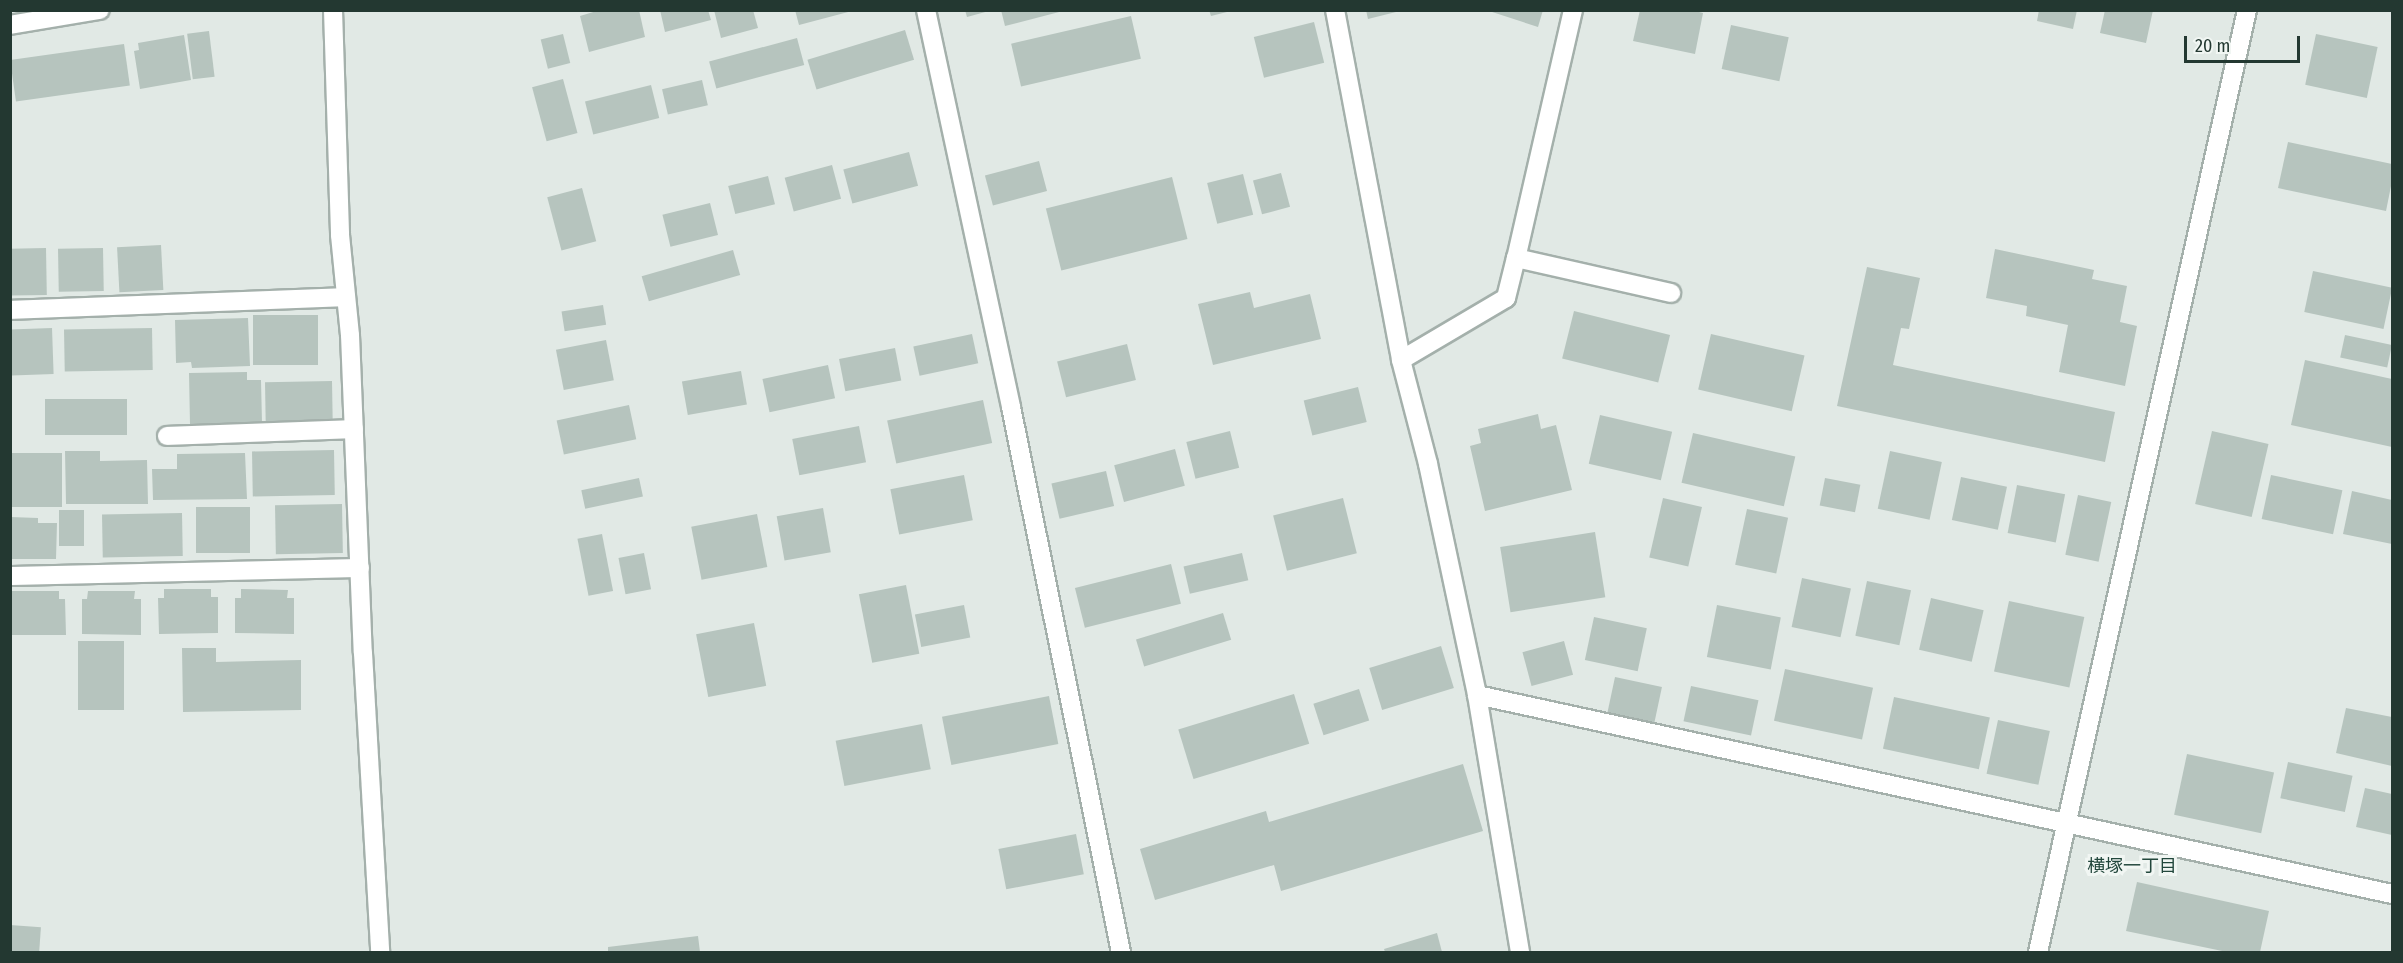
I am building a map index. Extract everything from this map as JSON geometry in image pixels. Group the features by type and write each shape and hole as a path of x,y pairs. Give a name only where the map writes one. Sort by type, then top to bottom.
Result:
{"street":[{"path":"10,25 100,10"},
{"path":"333,10 340,235 354,429 380,952"},
{"path":"926,10 1013,419 1121,952"},
{"path":"1335,10 1401,360 1428,464 1477,695 1520,952"},
{"path":"1401,360 1506,298 1573,10"},
{"path":"2038,952 2247,10"},
{"path":"1516,258 1671,293"},
{"path":"10,310 346,297"},
{"path":"167,436 354,429"},
{"path":"10,576 360,568"},
{"path":"1477,695 2392,894"}],"building":[{"path":"600,10 639,10 645,37 589,52 580,16"},
{"path":"660,10 708,10 711,20 665,32"},
{"path":"714,10 753,10 758,28 721,38"},
{"path":"795,10 852,10 852,11 799,25"},
{"path":"965,10 989,10 989,11 967,17"},
{"path":"1001,10 1063,10 1063,11 1005,26"},
{"path":"1209,10 1230,10 1231,11 1211,16"},
{"path":"1366,10 1400,10 1400,11 1368,19"},
{"path":"1486,10 1543,10 1538,27"},
{"path":"1640,10 1691,10 1703,13 1695,54 1633,41"},
{"path":"2039,10 2077,10 2073,29 2037,21"},
{"path":"2105,10 2153,10 2146,43 2100,33"},
{"path":"1131,16 1141,59 1021,87 1011,44"},
{"path":"1314,22 1324,63 1264,78 1254,37"},
{"path":"1731,25 1789,37 1779,81 1722,69"},
{"path":"905,30 914,60 817,89 807,60"},
{"path":"209,31 215,77 193,79 187,34"},
{"path":"563,34 570,63 548,69 541,40"},
{"path":"2316,34 2378,47 2367,98 2305,85"},
{"path":"184,35 191,80 140,89 134,51 139,50 138,43"},
{"path":"797,38 804,65 716,89 709,62"},
{"path":"124,44 130,86 16,102 10,60"},
{"path":"563,79 577,133 547,141 532,87"},
{"path":"702,80 708,105 668,115 662,89"},
{"path":"651,85 659,118 593,134 585,101"},
{"path":"2288,142 2392,164 2392,181 2386,211 2278,188"},
{"path":"909,152 918,186 852,203 843,170"},
{"path":"1039,161 1047,191 993,205 985,175"},
{"path":"832,165 841,199 794,211 785,178"},
{"path":"1281,173 1290,207 1262,214 1253,181"},
{"path":"1243,174 1253,215 1217,224 1207,183"},
{"path":"768,176 775,204 735,214 728,186"},
{"path":"1172,177 1187,239 1061,271 1046,208"},
{"path":"582,188 596,241 561,250 547,197"},
{"path":"710,203 718,235 670,247 662,215"},
{"path":"161,245 163,290 119,292 117,247"},
{"path":"46,248 47,295 11,296 10,249"},
{"path":"103,248 104,291 59,292 58,249"},
{"path":"1995,249 2094,270 2092,279 2127,286 2120,322 2137,326 2125,386 2059,372 2068,325 2026,316 2027,306 1986,298"},
{"path":"733,250 740,275 649,301 642,276"},
{"path":"1867,267 1920,278 1909,329 1901,328 1893,365 2115,412 2105,462 1837,406"},
{"path":"2313,271 2392,288 2383,329 2304,312"},
{"path":"1250,292 1254,308 1310,294 1321,339 1213,365 1198,304"},
{"path":"603,305 606,325 565,331 562,312"},
{"path":"1574,311 1670,335 1658,382 1562,359"},
{"path":"253,315 318,315 318,365 253,365"},
{"path":"248,318 250,366 192,368 191,362 176,363 175,320"},
{"path":"52,328 54,374 12,375 10,329"},
{"path":"152,328 153,370 65,372 64,330"},
{"path":"972,334 978,363 920,376 913,346"},
{"path":"1711,334 1805,356 1792,411 1698,390"},
{"path":"2345,335 2392,345 2387,367 2340,357"},
{"path":"606,340 614,380 564,390 556,350"},
{"path":"1127,344 1136,380 1066,397 1057,361"},
{"path":"895,348 901,380 845,391 839,359"},
{"path":"2305,360 2392,379 2392,447 2291,425"},
{"path":"828,365 835,398 770,412 762,379"},
{"path":"741,371 747,404 688,415 682,381"},
{"path":"247,372 247,380 261,380 262,423 190,425 189,373"},
{"path":"332,381 333,421 266,422 265,382"},
{"path":"1358,387 1367,422 1312,435 1304,401"},
{"path":"45,399 127,399 127,435 45,435"},
{"path":"983,400 992,443 896,463 887,420"},
{"path":"629,405 636,439 564,455 557,420"},
{"path":"1538,414 1541,429 1556,425 1572,490 1485,511 1470,446 1481,443 1478,429"},
{"path":"1600,415 1672,432 1661,480 1589,464"},
{"path":"859,426 866,462 799,475 792,439"},
{"path":"1230,431 1239,468 1196,479 1186,442"},
{"path":"2212,431 2269,444 2252,517 2195,504"},
{"path":"1693,433 1795,457 1784,506 1682,483"},
{"path":"1175,449 1185,486 1124,502 1114,465"},
{"path":"334,450 335,495 253,496 252,451"},
{"path":"65,451 100,451 100,461 147,460 148,504 66,504"},
{"path":"1890,451 1942,462 1930,520 1878,509"},
{"path":"10,453 62,453 62,507 10,507"},
{"path":"245,453 247,499 153,500 152,469 177,469 177,454"},
{"path":"1106,471 1114,506 1060,519 1051,484"},
{"path":"964,475 973,520 899,534 890,489"},
{"path":"2271,475 2342,490 2333,534 2262,519"},
{"path":"1961,477 2007,487 1998,530 1952,520"},
{"path":"639,478 643,497 585,509 581,490"},
{"path":"1825,478 1860,485 1855,512 1820,505"},
{"path":"2017,485 2065,494 2056,542 2008,533"},
{"path":"2352,491 2392,500 2392,544 2343,534"},
{"path":"2078,495 2111,502 2099,562 2065,555"},
{"path":"1343,498 1357,553 1287,571 1273,515"},
{"path":"1663,498 1702,507 1688,566 1649,557"},
{"path":"342,504 343,553 276,554 275,505"},
{"path":"196,507 250,507 250,553 196,553"},
{"path":"823,508 831,552 785,560 777,516"},
{"path":"1747,509 1788,518 1776,573 1735,565"},
{"path":"59,510 84,510 84,546 59,546"},
{"path":"182,513 183,556 103,557 102,514"},
{"path":"757,514 767,567 702,580 691,527"},
{"path":"10,517 38,518 38,523 57,523 56,559 10,559"},
{"path":"1595,532 1605,597 1511,612 1500,547"},
{"path":"602,534 613,591 589,596 577,539"},
{"path":"644,553 651,589 626,594 618,558"},
{"path":"1242,553 1248,580 1190,594 1184,566"},
{"path":"1171,564 1181,604 1085,628 1075,588"},
{"path":"1802,578 1851,588 1841,637 1792,627"},
{"path":"1867,581 1911,590 1899,645 1855,636"},
{"path":"906,585 919,654 872,663 859,594"},
{"path":"164,589 211,589 211,597 218,597 218,633 159,634 158,598 164,598"},
{"path":"241,589 288,590 287,598 294,598 294,634 235,633 235,598 241,598"},
{"path":"12,591 59,591 59,599 65,599 66,635 10,635"},
{"path":"88,591 135,591 134,599 141,599 141,635 82,634 82,599 87,599"},
{"path":"1931,598 1984,610 1972,662 1919,650"},
{"path":"2009,601 2084,617 2069,687 1994,671"},
{"path":"964,605 970,637 921,647 915,615"},
{"path":"1717,605 1781,617 1771,669 1707,657"},
{"path":"1223,613 1231,640 1144,666 1136,640"},
{"path":"1594,617 1647,628 1638,671 1585,660"},
{"path":"754,623 766,686 708,697 696,634"},
{"path":"78,641 124,641 124,710 78,710"},
{"path":"1564,641 1573,675 1532,686 1522,652"},
{"path":"1441,646 1454,688 1382,710 1369,668"},
{"path":"182,648 216,648 216,662 301,660 301,710 183,712"},
{"path":"1785,669 1873,688 1862,740 1774,721"},
{"path":"1615,677 1662,687 1654,723 1607,713"},
{"path":"1691,686 1758,700 1751,736 1684,721"},
{"path":"1359,689 1369,720 1324,735 1313,704"},
{"path":"1294,694 1309,744 1193,779 1178,729"},
{"path":"1049,696 1058,744 951,765 942,717"},
{"path":"1894,697 1990,717 1979,769 1883,749"},
{"path":"2346,708 2392,717 2392,766 2336,753"},
{"path":"1998,720 2050,731 2038,785 1987,774"},
{"path":"922,724 931,769 844,786 836,741"},
{"path":"2187,754 2274,773 2261,833 2174,815"},
{"path":"2288,762 2353,776 2345,812 2280,798"},
{"path":"1463,764 1483,831 1281,891 1274,865 1155,900 1140,849 1266,811 1269,822"},
{"path":"2365,788 2392,794 2392,835 2356,827"},
{"path":"1076,834 1084,874 1006,889 998,849"},
{"path":"2137,882 2269,911 2260,952 2227,952 2126,931"},
{"path":"10,925 41,927 39,952 10,952"},
{"path":"1437,933 1442,952 1385,952 1384,949"},
{"path":"698,936 700,952 608,952 608,947"}],"district":[{"name":"横塚一丁目","path":"2132,866"}]}
